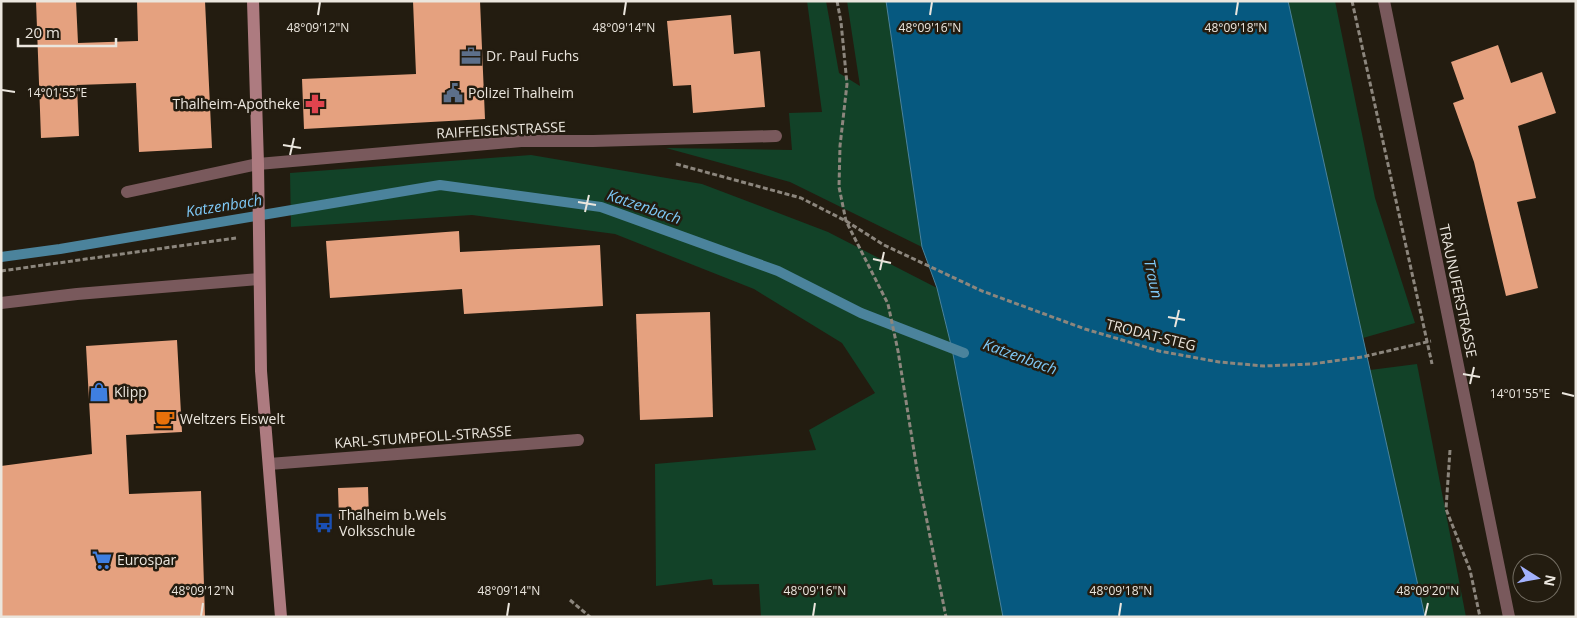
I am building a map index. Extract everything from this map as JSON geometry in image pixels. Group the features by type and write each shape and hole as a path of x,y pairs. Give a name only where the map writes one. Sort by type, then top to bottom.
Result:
{"main road":[{"path":"253,1 261,371 281,617"}],"street":[{"name":"TRAUNUFERSTRASSE","path":"1384,1 1509,617"},
{"name":"RAIFFEISENSTRASSE","path":"126,192 258,164 521,141 776,136"},
{"path":"1,304 77,294 259,279"},
{"name":"KARL-STUMPFOLL-STRASSE","path":"269,464 578,440"}],"path":[{"path":"837,1 847,84 840,146 839,188 846,221 888,304 898,351 918,476 946,617"},
{"path":"1352,1 1433,370"},
{"name":"TRODAT-STEG","path":"669,162 802,198 846,221 884,245 982,291 1086,329 1160,351 1219,362 1255,365 1312,364 1362,357 1426,342"},
{"path":"1,271 259,231"},
{"path":"1450,445 1446,509 1470,570 1480,617"},
{"path":"570,600 590,617"}],"green space":[{"path":"807,1 826,1 839,73 860,86 847,1 886,1 922,247 790,182 666,148 792,150 789,113 822,112"},
{"path":"1288,1 1335,1 1375,198 1415,323 1363,338"},
{"path":"531,155 702,184 828,232 937,288 952,349 1003,617 761,617 759,584 713,585 712,579 656,586 655,464 816,450 809,430 875,393 842,343 754,289 615,234 472,215 291,227 290,173"},
{"path":"1417,364 1466,617 1425,617 1370,370"}],"water":[{"name":"Traun","path":"886,1 1288,1 1425,617 1003,617 952,349 937,288 922,247"}],"building":[{"path":"36,1 76,1 78,43 138,41 137,1 205,1 212,148 139,152 136,83 77,85 79,136 41,138"},
{"path":"413,1 480,1 485,119 304,129 302,79 416,74"},
{"path":"731,15 734,54 760,51 765,107 693,113 691,85 673,86 667,21"},
{"path":"1498,45 1511,83 1542,72 1556,113 1518,126 1536,198 1517,202 1538,288 1506,296 1474,162 1453,103 1464,99 1451,62"},
{"path":"459,231 460,252 600,245 603,306 464,314 462,289 330,298 326,241"},
{"path":"710,312 713,417 640,420 636,314"},
{"name":"Eurospar","path":"177,340 182,432 126,435 129,494 201,491 205,617 1,617 1,466 92,454 86,346"},
{"path":"368,487 369,519 339,519 338,488"}],"waterway":[{"name":"Katzenbach","path":"1,257 60,249 440,185 601,207 778,271 861,313 964,353"}],"place":[{"name":"Dr. Paul Fuchs","path":"471,56"},
{"name":"Polizei Thalheim","path":"453,93"},
{"name":"Thalheim-Apotheke","path":"315,104"},
{"name":"Klipp","path":"99,392"},
{"name":"Weltzers Eiswelt","path":"165,419"},
{"name":"Thalheim b.Wels Volksschule","path":"324,523"},
{"name":"Eurospar","path":"102,560"}]}
